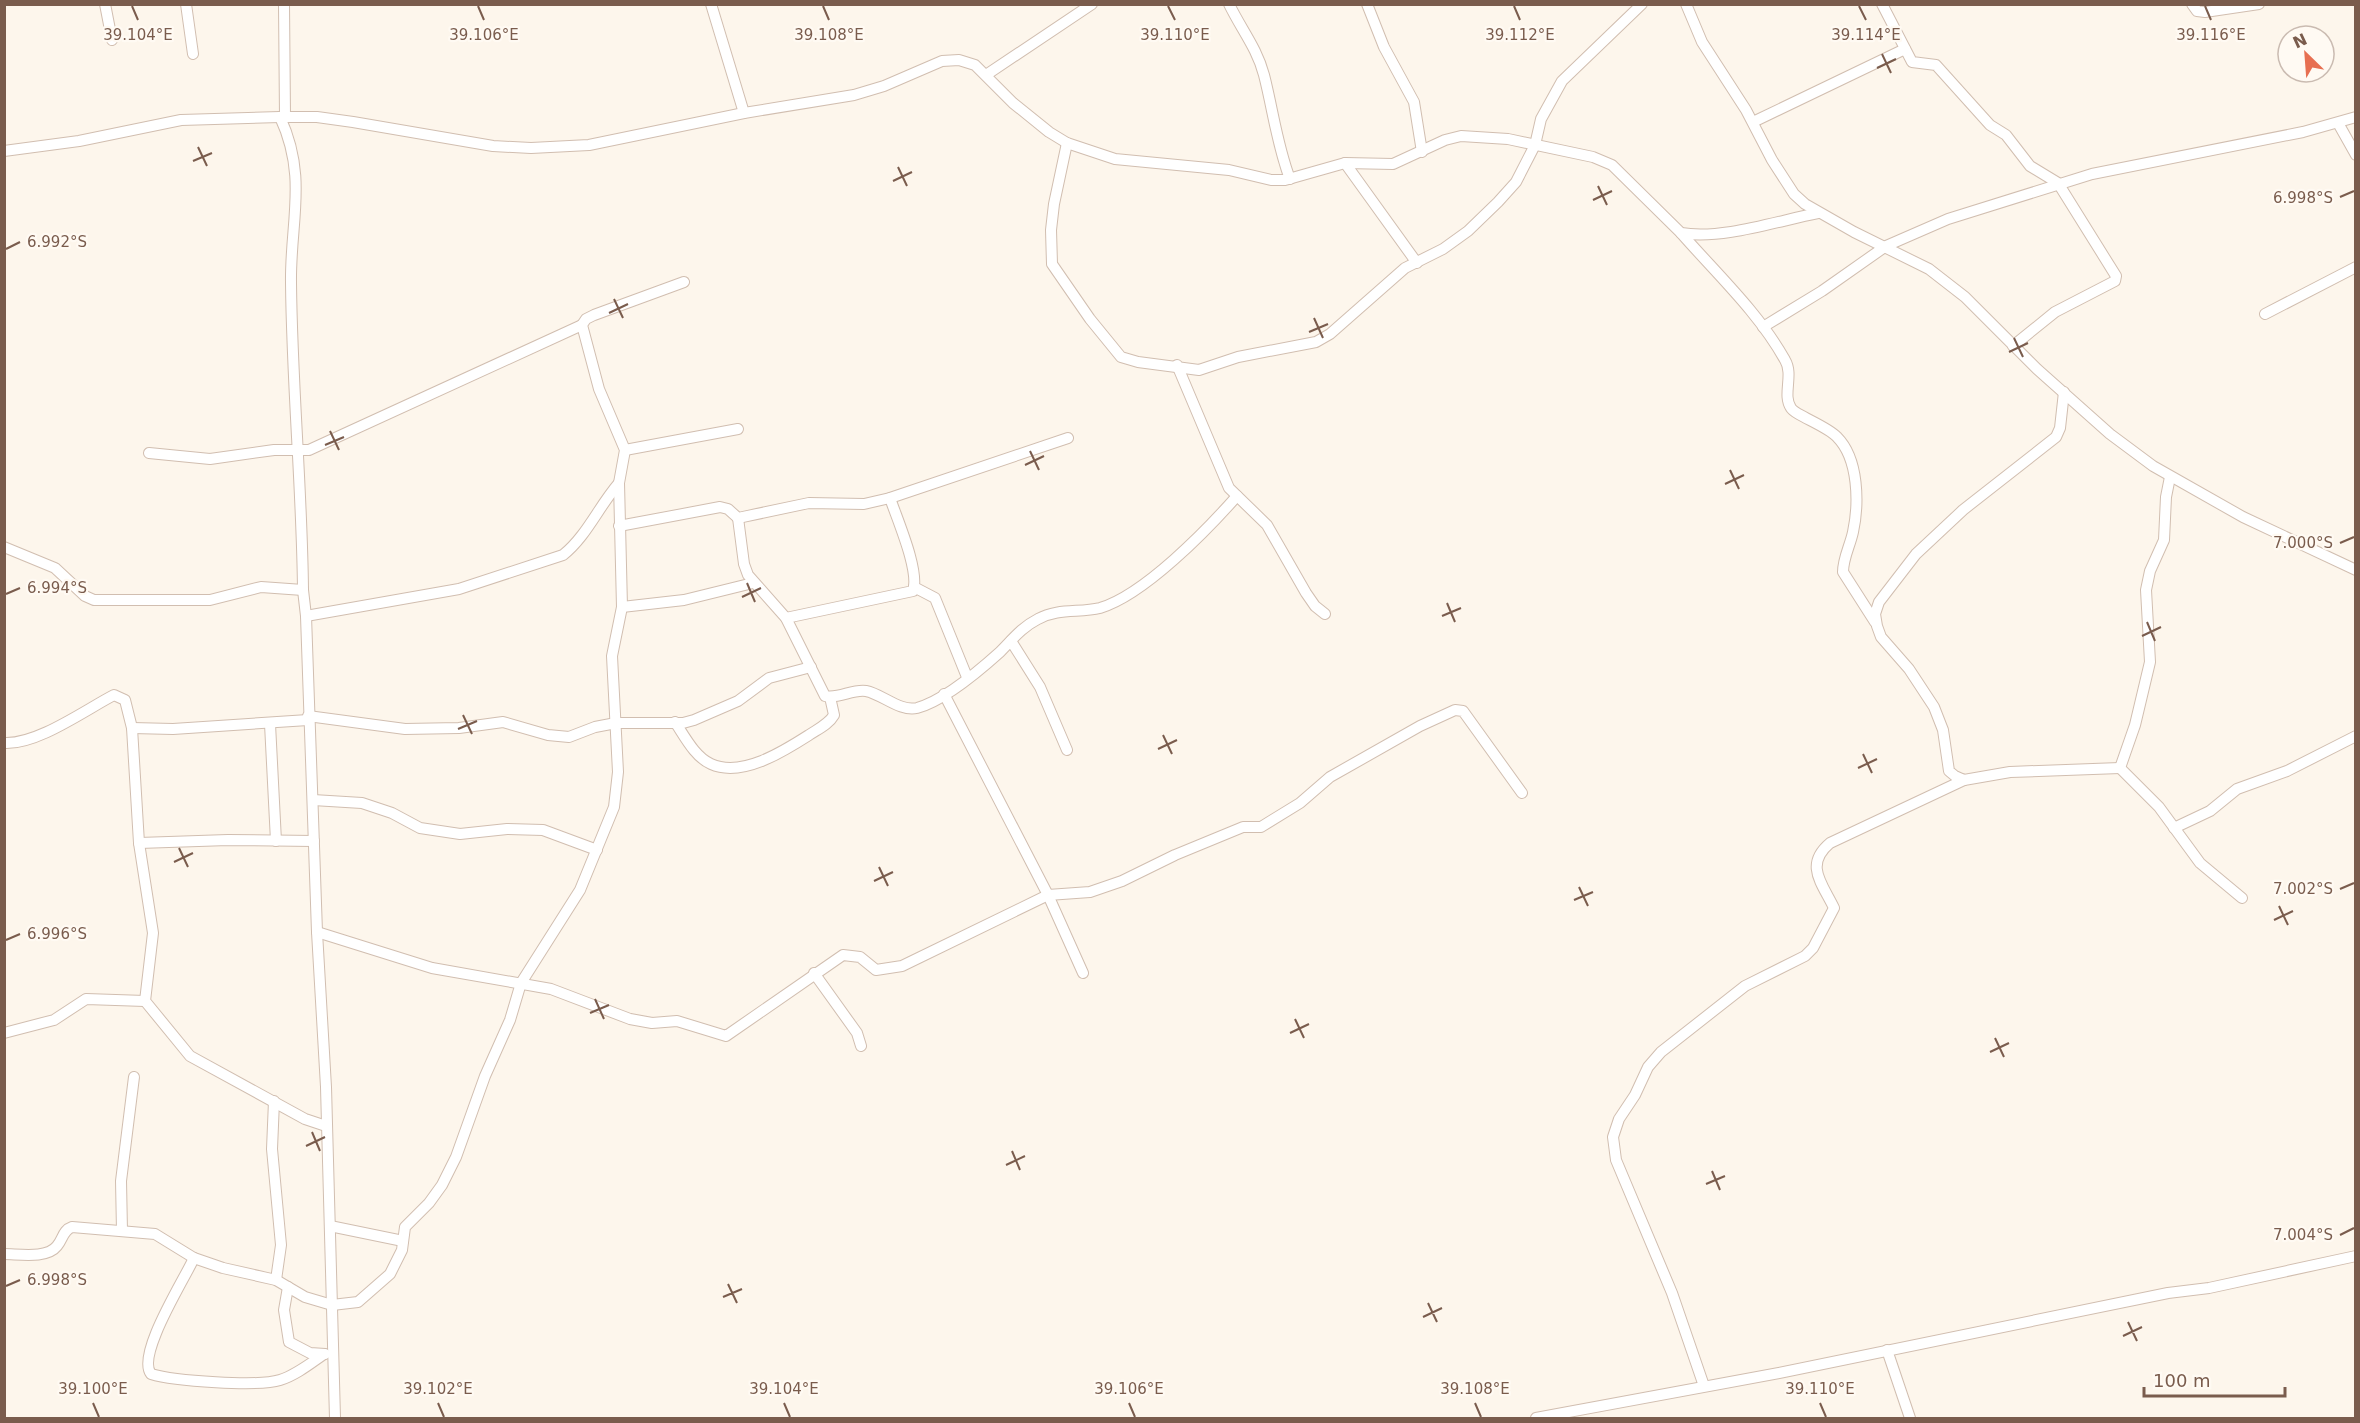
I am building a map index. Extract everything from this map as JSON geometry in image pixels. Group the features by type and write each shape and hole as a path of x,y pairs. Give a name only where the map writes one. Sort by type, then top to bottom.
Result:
{"street":[{"path":"105,4 112,40"},
{"path":"186,4 193,54"},
{"path":"284,4 283,117 296,171 297,216 291,281 330,1226 332,1305 329,1353 335,1419"},
{"path":"711,4 744,113"},
{"path":"986,75 1092,4"},
{"path":"1229,4 1251,40 1264,74 1279,148 1290,179"},
{"path":"1367,4 1384,48 1414,102 1422,152"},
{"path":"1067,143 1051,230 1051,255 1055,271 1121,357 1138,362 1177,365 1199,370 1238,357 1316,342 1330,334 1405,268 1443,249 1468,231 1498,202 1516,182 1535,145 1541,120 1562,81 1642,4"},
{"path":"1686,4 1702,42 1753,122 1782,177 1794,194 1818,213 1929,269 1965,297 2013,346 2110,434 2170,477 2243,517 2355,570"},
{"path":"1882,4 1914,63 1935,65 1990,125 2006,135 2030,166 2058,183 2116,279 2055,312 2013,346"},
{"path":"2192,4 2197,10 2205,12 2259,4"},
{"path":"1753,122 1905,49"},
{"path":"4,152 79,141 181,120 283,117 317,117 493,146 531,148 589,145 744,113 854,95 884,86 942,61 959,60 969,63 986,75 1013,103 1067,143 1114,159 1228,170 1271,180 1290,179 1345,163 1393,164 1445,140 1461,136 1508,139 1593,157 1612,165 1681,233 1763,327 1787,363 1790,377 1788,402 1793,411 1819,423 1838,437 1850,455 1857,505 1843,572 1877,626"},
{"path":"1763,327 1822,291 1886,246 1948,219 2058,183 2150,160 2258,142 2355,117"},
{"path":"2337,123 2355,155"},
{"path":"1345,163 1417,263"},
{"path":"1681,233 1696,236 1715,234 1818,213"},
{"path":"2265,314 2355,267"},
{"path":"149,453 210,459 298,448 309,450 582,325 586,318 684,282"},
{"path":"4,1254 48,1252 57,1247 66,1231 72,1227 155,1234 194,1258 223,1268 276,1280 305,1297 332,1305 350,1304 366,1296 394,1268 402,1250 406,1223 429,1203 442,1185 456,1157 485,1076 510,1020 521,983 580,890 614,807 618,772 612,656 622,607 619,483 625,450 623,440 599,389 582,325"},
{"path":"1177,365 1225,480 1237,496 1267,525 1306,593 1315,606 1325,614"},
{"path":"1964,780 1949,771 1943,730 1934,707 1909,669 1881,637 1875,614 1879,602 1916,554 1963,510 2056,437 2060,428 2064,392"},
{"path":"625,450 738,429"},
{"path":"738,518 816,502 864,504 890,498 1068,438"},
{"path":"2120,768 2135,725 2150,663 2145,590 2150,571 2164,540 2166,497 2170,477"},
{"path":"306,616 459,589 563,555 572,547 602,502 619,483"},
{"path":"619,526 720,507 728,509 738,518 744,564 753,583 786,618 821,691 830,697 867,691 907,708 915,708 944,694 984,666 1038,619 1056,611 1099,608 1115,601 1177,557 1203,534 1237,496"},
{"path":"890,498 909,558 914,588"},
{"path":"4,547 55,568 86,596 94,600 210,600 261,587 303,590"},
{"path":"622,607 684,600 753,583"},
{"path":"786,618 909,593 914,588"},
{"path":"914,588 926,591 935,598 967,677"},
{"path":"1011,641 1040,687 1067,750"},
{"path":"132,728 270,724 308,718 405,729 459,728 503,722 559,738 616,723 694,720 738,701 769,678 811,667"},
{"path":"944,694 1048,895 1083,973"},
{"path":"4,743 25,740 51,729 114,695 121,696 128,703 132,728 139,843 153,933 145,1001 190,1056 305,1119 326,1126"},
{"path":"675,722 702,759 719,767 728,768 760,762 777,755 828,723 834,715 830,697"},
{"path":"317,932 432,968 551,989 630,1019 652,1023 677,1021 726,1036 843,955 851,954 860,957 876,970 902,966 1048,895 1101,888 1122,881 1175,855 1243,827 1261,826 1300,803 1330,777 1420,726 1455,710 1463,711 1522,793"},
{"path":"270,724 276,841"},
{"path":"2174,828 2210,812 2237,789 2287,771 2355,736"},
{"path":"1704,1386 1653,1244 1616,1160 1613,1137 1618,1119 1635,1095 1648,1067 1661,1052 1745,986 1805,956 1813,948 1834,908 1816,866 1818,852 1830,843 1964,780 2010,772 2120,768 2159,807 2200,863 2242,898"},
{"path":"313,800 362,803 392,813 420,828 460,834 507,829 543,830 597,850"},
{"path":"139,843 314,841"},
{"path":"814,973 856,1033 861,1046"},
{"path":"4,1033 54,1020 86,999 145,1001"},
{"path":"122,1231 121,1181 134,1077"},
{"path":"274,1101 272,1149 281,1245 276,1280"},
{"path":"330,1226 403,1241"},
{"path":"1536,1419 2168,1293 2209,1288 2355,1256"},
{"path":"194,1258 149,1347 147,1366 151,1374 193,1381 266,1383 293,1374 329,1353"},
{"path":"288,1287 284,1320 289,1341 301,1350 329,1353"},
{"path":"1887,1350 1910,1419"}]}
